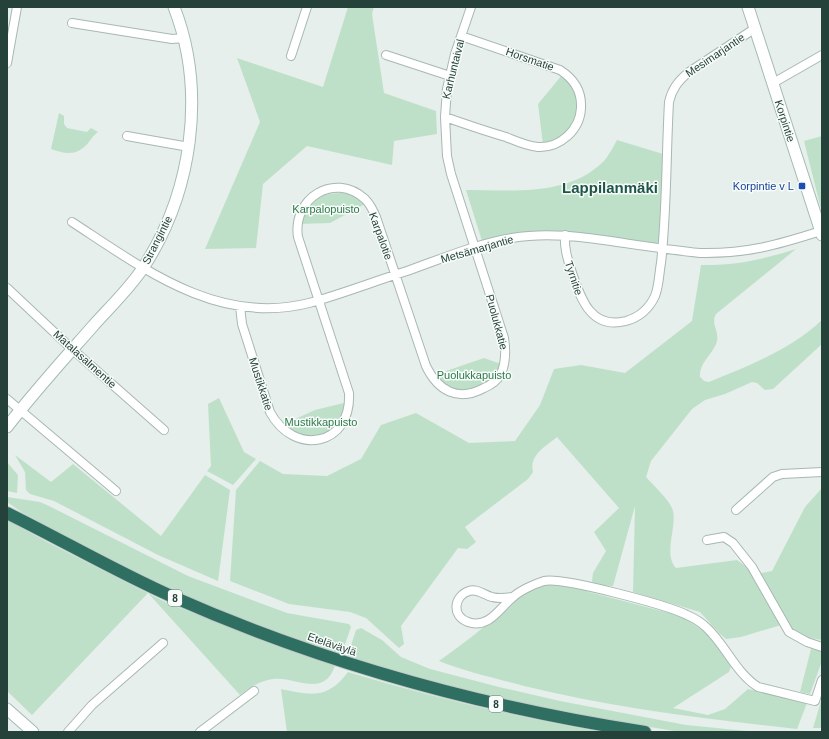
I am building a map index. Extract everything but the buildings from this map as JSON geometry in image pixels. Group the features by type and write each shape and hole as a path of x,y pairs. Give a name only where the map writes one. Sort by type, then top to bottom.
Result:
{"highway":[{"name":"Eteläväylä","path":"7,507 29,524"},
{"name":"Eteläväylä","path":"7,513 100,562 172,596 281,640 328,657 476,700 539,714 645,732"}],"street":[{"path":"7,63 9,41 17,7"},
{"name":"Strangintie","path":"7,427 72,349 134,281 163,232 174,205 181,186 188,147 192,103 185,38 174,7"},
{"path":"291,56 308,7"},
{"name":"Karhuntaival","path":"471,7 450,76 445,117 447,156 451,174 474,248"},
{"name":"Korpintie","path":"748,7 821,233"},
{"path":"72,23 172,39 185,38"},
{"name":"Mesimarjantie","path":"662,249 669,102 671,94 680,79 754,29"},
{"name":"Horsmatie","path":"445,117 526,144 544,146 562,141 571,133 578,123 581,111 581,99 577,87 570,77 560,70 461,36"},
{"path":"386,54 450,76"},
{"path":"772,83 822,55"},
{"path":"127,136 188,147"},
{"name":"Karpalotie","path":"320,299 298,238 297,224 305,204 320,191 329,189 346,190 359,194 369,203 376,217 395,275"},
{"name":"Metsämarjantie","path":"72,222 165,281 196,295 240,306 279,307 309,303 474,248 511,238 542,235 564,235 662,249 720,254 754,250 821,233"},
{"name":"Tyrnitie","path":"564,235 566,253 584,305 598,318 616,322 633,319 641,314 651,303 657,292 662,249"},
{"name":"Puolukkatie","path":"395,275 430,375 439,386 453,393 474,392 496,380 504,364 506,355 504,338 474,248"},
{"name":"Matalasalmentie","path":"7,288 72,349 164,430"},
{"name":"Mustikkatie","path":"240,306 242,324 270,412 280,427 289,434 310,440 325,437 337,430 346,416 349,401 346,381 320,299"},
{"path":"7,399 116,491"},
{"path":"736,510 773,477 782,474 822,472"},
{"path":"707,540 724,537 733,543 761,581 789,632 801,639 822,647"},
{"path":"513,597 502,599 477,591 470,591 460,596 456,605 456,612 464,620 474,624 484,623 493,617 513,597 537,584 552,580 579,584 671,609 699,621 708,628 746,677 758,687 815,701 822,680"},
{"path":"68,732 92,705 164,643"},
{"path":"200,732 254,691"},
{"path":"7,709 33,732"}],"green space":[{"path":"348,7 374,7 372,14 384,93 436,111 437,134 394,141 392,165 307,146 263,184 256,248 205,249 260,122 237,58 323,87"},
{"path":"562,75 569,82 576,99 576,117 566,133 556,140 543,144 538,104"},
{"path":"59,113 64,116 64,124 67,128 87,132 91,128 98,132 79,151 63,153 51,149"},
{"path":"822,136 822,213 804,141"},
{"path":"617,140 663,154 660,241 655,244 563,232 530,232 482,241 466,190 502,191 539,189 574,181 590,173 604,161"},
{"name":"Karpalopuisto","path":"344,193 358,197 365,204 330,223 300,224 303,215 311,203 316,199 328,194"},
{"path":"796,249 716,314 714,322 717,336 716,344 701,368 700,377 704,381 709,382 768,356 810,331 822,320 822,344 773,389 765,390 757,383 752,382 725,394 705,400 692,409 651,461 646,477 672,507 674,517 670,548 672,562 676,568 737,560 756,574 772,571 805,507 822,488 822,640 798,636 781,625 741,637 726,639 700,612 633,592 635,506 613,586 595,585 592,581 593,573 606,551 594,532 619,508 557,437 543,448 536,456 532,466 533,472 528,479 465,527 476,542 467,549 458,548 401,626 404,644 399,648 366,618 350,612 289,604 230,581 236,490 260,461 283,474 327,476 361,459 381,425 416,413 469,443 515,441 540,405 554,369 581,365 625,373 692,321 701,265 749,261"},
{"name":"Puolukkapuisto","path":"484,358 501,364 493,380 470,390 453,390 436,379 446,371"},
{"path":"219,398 244,452 256,459 233,485 207,471 211,466 208,404"},
{"name":"Mustikkapuisto","path":"348,402 342,419 331,431 316,437 303,437 282,425 315,410"},
{"path":"15,455 51,482 73,464 161,536 205,475 230,490 218,581 158,555 54,501 30,494 26,490 25,472"},
{"path":"7,462 18,475 17,493 7,491"},
{"path":"7,497 40,502 188,576 287,613 349,624 351,627 341,656 255,625 146,578 23,513 7,502"},
{"path":"7,520 148,593 32,715 7,691"},
{"path":"550,583 569,584 589,592 681,616 709,634 732,664 729,672 673,708 708,715 725,709 748,689 807,703 797,729 694,717 591,701 470,672 439,661 523,595 540,586"},
{"path":"149,594 169,604 335,666 330,676 323,682 308,684 282,679 273,679 255,685 240,695"},
{"path":"361,628 382,640 401,657 430,669 560,701 686,725 757,732 680,732 561,712 427,682 347,658 356,630"},
{"path":"811,649 822,651 822,661 810,694 800,692"},
{"path":"348,672 474,706 601,732 287,732 281,689 310,694 318,693 333,687"},
{"path":"822,698 822,728 813,728"}],"place":[{"name":"Korpintie v L","path":"802,186"}],"district":[{"name":"Lappilanmäki","path":"610,188"}]}
